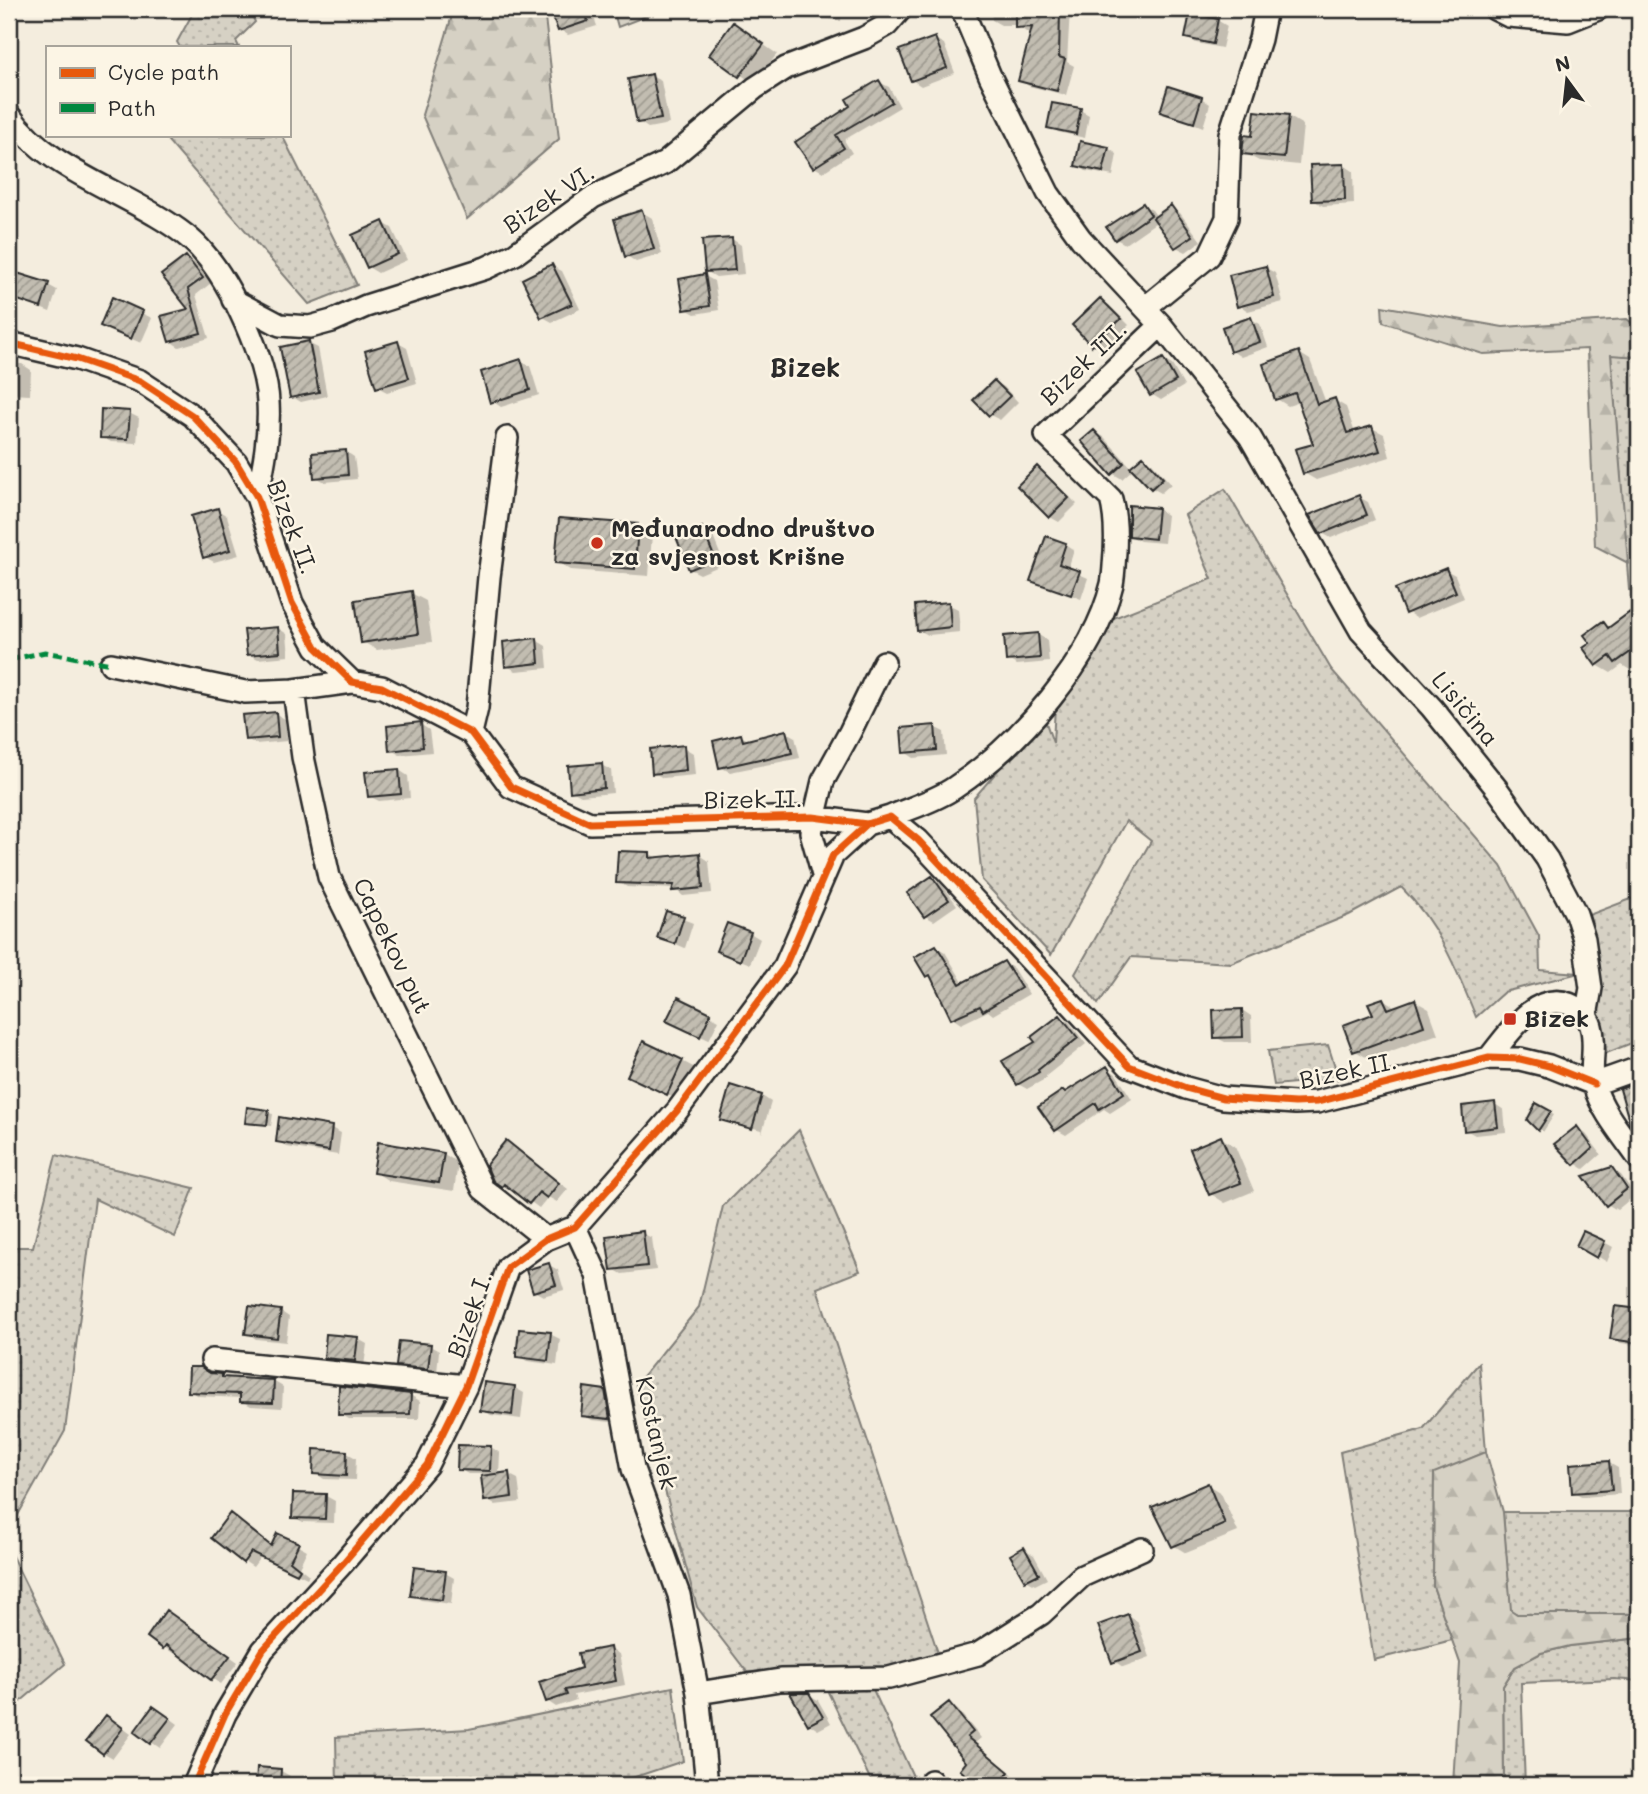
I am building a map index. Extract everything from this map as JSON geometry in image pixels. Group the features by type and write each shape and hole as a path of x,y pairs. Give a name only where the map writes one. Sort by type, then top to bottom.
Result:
{"street":[{"name":"Bizek VI.","path":"233,300 280,325 310,327 332,321 366,306 486,268 515,254 593,197 665,163 755,88 786,68 864,38 887,24 901,9"},
{"name":"Bizek III.","path":"890,817 952,790 992,759 1067,679 1091,639 1112,584 1115,513 1111,499 1046,435 1161,325 1081,239 1048,193 990,76 962,9"},
{"path":"1146,307 1209,256 1227,218 1230,134 1260,39 1266,9"},
{"path":"1495,9 1509,16 1568,21 1598,9"},
{"path":"9,115 17,127 44,152 184,234 202,250 217,269 263,369 268,398 267,452 257,496"},
{"name":"Lisičina","path":"1161,325 1250,437 1361,631 1432,708 1497,789 1547,859 1576,914 1584,939 1591,988 1586,1016 1593,1035 1594,1084 1604,1106 1639,1159"},
{"name":"Bizek II.","path":"9,343 77,359 140,381 193,416 236,462 257,496 292,603 316,647 352,682 382,687 471,733 511,787 590,823 813,817 867,824 890,817 918,840 1129,1066 1186,1088 1223,1098 1317,1102 1489,1058 1520,1059 1549,1066 1594,1084"},
{"path":"471,733 477,708 489,577 507,438"},
{"name":"Bizek II.","path":"823,875 811,832 823,780 884,662"},
{"path":"111,664 245,692 294,690 352,682"},
{"name":"Capekov put","path":"294,690 303,757 329,877 483,1189 546,1238"},
{"name":"Bizek I.","path":"194,1785 225,1714 263,1650 343,1563 427,1465 466,1386 508,1267 546,1238 575,1227 677,1111 785,966 833,855 867,824"},
{"path":"1489,1058 1522,1019 1546,1004 1564,1003 1577,1007 1586,1016"},
{"path":"1594,1084 1639,1068"},
{"name":"Kostanjek","path":"575,1227 597,1275 633,1469 678,1595 698,1693 707,1785"},
{"path":"212,1360 466,1386"},
{"path":"698,1693 780,1680 889,1678 978,1654 1041,1614 1082,1576 1142,1549"}],"green space":[{"path":"195,9 249,9 255,22 236,41 238,46 179,46 177,42"},
{"path":"454,9 544,9 559,139 467,219 422,115"},
{"path":"613,9 664,9 618,27"},
{"path":"175,136 282,136 357,285 309,304 168,141"},
{"path":"1382,306 1503,327 1627,319 1639,329 1639,357 1611,355 1628,563 1595,546 1587,349 1483,354 1383,322"},
{"path":"1611,354 1639,357 1639,591 1629,590"},
{"path":"1225,489 1331,669 1501,866 1539,936 1540,970 1579,973 1504,992 1476,1017 1454,965 1436,932 1401,887 1349,915 1231,963 1131,957 1098,1004 1075,974 1151,841 1126,821 1051,955 982,880 974,798 1044,717 1053,743 1056,687 1096,625 1212,579 1185,515"},
{"path":"1639,896 1639,1040 1607,1053 1573,921"},
{"path":"1328,1045 1339,1079 1274,1085 1268,1051"},
{"path":"799,1130 860,1271 817,1288 940,1659 882,1671 747,1672 697,1607 636,1385 699,1307 723,1206"},
{"path":"56,1155 194,1188 175,1237 95,1199 65,1431 9,1531 9,1247 33,1247"},
{"path":"1479,1363 1486,1452 1434,1474 1433,1586 1452,1640 1374,1660 1340,1452 1423,1429"},
{"path":"1486,1452 1503,1512 1511,1610 1517,1614 1639,1614 1639,1638 1570,1646 1541,1653 1515,1667 1503,1686 1504,1785 1453,1785 1460,1663 1433,1586 1434,1473"},
{"path":"1503,1512 1639,1512 1639,1614 1517,1614 1510,1610"},
{"path":"9,1550 65,1664 14,1707 9,1704"},
{"path":"1639,1638 1639,1681 1614,1679 1521,1683 1525,1785 1504,1785 1503,1686 1515,1667 1541,1653 1570,1646"},
{"path":"871,1685 917,1785 873,1785 828,1692"},
{"path":"673,1687 683,1761 611,1785 337,1785 336,1737 469,1729"}],"building":[{"path":"550,9 584,9 588,21 558,31"},
{"path":"1015,9 1060,11 1059,57 1065,59 1057,91 1018,81 1032,27 1015,28"},
{"path":"1190,13 1218,19 1213,44 1185,38"},
{"path":"733,22 764,44 739,77 709,55"},
{"path":"935,37 947,68 911,81 899,50"},
{"path":"652,74 661,119 637,123 628,79"},
{"path":"879,80 892,102 836,135 844,148 813,168 795,142 850,106 846,99"},
{"path":"1168,86 1202,97 1194,123 1160,112"},
{"path":"1052,103 1081,108 1076,134 1047,128"},
{"path":"1255,111 1289,115 1284,158 1242,154 1244,135 1252,136"},
{"path":"1080,141 1109,147 1103,172 1075,166"},
{"path":"1344,164 1345,200 1312,201 1310,165"},
{"path":"1143,203 1151,215 1115,240 1106,227"},
{"path":"1171,205 1193,236 1175,248 1153,218"},
{"path":"642,210 654,249 625,257 614,219"},
{"path":"383,221 398,254 367,268 352,235"},
{"path":"732,238 735,270 705,272 702,240"},
{"path":"186,256 203,278 188,289 201,333 169,342 161,316 188,309 161,275"},
{"path":"552,264 572,304 541,318 522,279"},
{"path":"1266,266 1274,297 1237,307 1229,275"},
{"path":"17,273 49,283 41,308 9,297"},
{"path":"705,274 710,306 684,310 679,279"},
{"path":"112,297 143,311 131,339 100,326"},
{"path":"1100,298 1121,319 1092,346 1072,325"},
{"path":"1251,317 1260,342 1230,352 1222,327"},
{"path":"309,341 319,392 290,398 280,347"},
{"path":"398,341 409,378 376,388 365,351"},
{"path":"1299,351 1317,404 1335,398 1347,433 1372,426 1380,451 1303,474 1295,449 1313,444 1295,393 1275,400 1263,364"},
{"path":"1163,358 1176,381 1150,396 1137,373"},
{"path":"521,359 530,390 490,403 481,372"},
{"path":"994,380 1010,396 989,416 973,400"},
{"path":"101,409 130,411 128,439 100,438"},
{"path":"1094,430 1124,463 1111,475 1081,441"},
{"path":"346,450 348,475 314,478 312,453"},
{"path":"1143,456 1163,478 1151,489 1130,467"},
{"path":"1037,466 1069,498 1049,518 1017,486"},
{"path":"1359,495 1367,515 1321,534 1309,515"},
{"path":"1129,505 1158,508 1155,539 1129,536"},
{"path":"218,508 230,550 203,558 191,516"},
{"name":"Međunarodno društvo za svjesnost Krišne","path":"559,518 638,524 635,569 555,563"},
{"path":"702,527 715,559 689,570 676,537"},
{"path":"1046,536 1066,543 1059,564 1080,571 1071,595 1030,581"},
{"path":"1446,568 1456,592 1405,614 1395,589"},
{"path":"412,591 418,634 361,643 355,600"},
{"path":"949,602 951,627 917,631 915,605"},
{"path":"1630,612 1639,624 1639,646 1615,663 1610,656 1596,666 1583,648 1590,643 1584,635 1603,621 1608,628"},
{"path":"278,627 280,652 247,655 244,630"},
{"path":"1038,633 1040,658 1006,661 1004,636"},
{"path":"537,638 539,663 505,667 503,642"},
{"path":"276,712 278,737 245,740 242,715"},
{"path":"421,722 423,747 389,751 387,726"},
{"path":"935,725 937,750 903,753 901,728"},
{"path":"786,730 792,753 719,768 713,741 741,734 743,741"},
{"path":"684,745 686,770 652,774 650,749"},
{"path":"602,763 604,788 570,792 568,766"},
{"path":"399,769 401,794 368,797 365,772"},
{"path":"618,851 650,852 650,858 700,853 703,888 672,891 674,885 616,883"},
{"path":"932,876 949,900 924,917 907,893"},
{"path":"666,911 684,916 675,944 657,938"},
{"path":"727,923 751,932 740,961 716,951"},
{"path":"936,945 960,984 1004,961 1021,988 983,1011 980,1006 951,1019 930,975 926,977 914,957"},
{"path":"678,997 711,1013 700,1037 666,1021"},
{"path":"1383,998 1388,1009 1415,999 1424,1026 1353,1052 1343,1025 1373,1014 1368,1003"},
{"path":"1242,1009 1243,1037 1214,1038 1213,1010"},
{"path":"1060,1015 1078,1038 1038,1070 1039,1072 1017,1085 1002,1061 1035,1042 1031,1037"},
{"path":"643,1041 683,1060 667,1095 627,1076"},
{"path":"1107,1066 1124,1093 1099,1109 1096,1103 1055,1131 1038,1107"},
{"path":"1639,1082 1639,1137 1630,1124 1620,1089"},
{"path":"730,1085 762,1095 752,1129 720,1120"},
{"path":"1495,1102 1498,1127 1464,1131 1462,1106"},
{"path":"1536,1103 1551,1111 1538,1131 1527,1120"},
{"path":"247,1107 269,1110 267,1125 245,1123"},
{"path":"279,1117 332,1126 329,1151 276,1142"},
{"path":"1577,1126 1593,1148 1574,1165 1554,1144"},
{"path":"1221,1136 1241,1183 1209,1195 1190,1149"},
{"path":"506,1140 559,1183 547,1198 539,1192 529,1204 504,1184 502,1187 493,1181 486,1165"},
{"path":"378,1142 444,1153 439,1183 373,1173"},
{"path":"1612,1167 1627,1189 1606,1206 1583,1176"},
{"path":"643,1231 647,1266 611,1270 606,1236"},
{"path":"1583,1231 1605,1241 1597,1258 1576,1246"},
{"path":"549,1263 556,1285 533,1292 526,1270"},
{"path":"249,1306 281,1310 277,1338 245,1334"},
{"path":"1615,1306 1639,1309 1639,1343 1610,1339"},
{"path":"519,1329 551,1332 548,1361 516,1357"},
{"path":"326,1334 358,1337 355,1361 324,1358"},
{"path":"399,1341 431,1344 428,1369 396,1366"},
{"path":"189,1367 201,1367 210,1373 222,1374 222,1377 274,1380 273,1403 240,1402 240,1394 188,1392"},
{"path":"484,1382 515,1386 512,1415 480,1411"},
{"path":"339,1386 411,1394 410,1414 338,1415"},
{"path":"584,1387 605,1390 610,1419 581,1416"},
{"path":"458,1445 491,1446 490,1471 457,1470"},
{"path":"314,1449 347,1451 346,1476 313,1474"},
{"path":"1609,1461 1612,1490 1572,1493 1570,1464"},
{"path":"509,1472 512,1497 484,1501 481,1476"},
{"path":"1208,1483 1225,1524 1172,1547 1152,1507"},
{"path":"293,1493 326,1494 325,1519 292,1518"},
{"path":"230,1513 271,1546 277,1533 299,1543 290,1561 300,1569 297,1574 251,1552 243,1563 211,1538"},
{"path":"1024,1547 1039,1574 1025,1581 1010,1555"},
{"path":"414,1567 446,1571 442,1600 410,1596"},
{"path":"166,1610 230,1656 211,1680 166,1645 163,1649 147,1637"},
{"path":"1128,1614 1142,1652 1112,1663 1098,1625"},
{"path":"610,1647 616,1681 565,1690 567,1695 546,1702 539,1682 581,1668 578,1653"},
{"path":"790,1693 809,1693 823,1717 808,1725"},
{"path":"949,1702 973,1732 967,1737 1009,1772 998,1785 978,1785 960,1770 966,1762 930,1717"},
{"path":"153,1706 170,1718 150,1744 134,1732"},
{"path":"106,1715 123,1728 103,1754 86,1741"},
{"path":"257,1767 281,1769 280,1785 256,1785"}],"marked path":[{"path":"9,660 45,652 111,664"}],"cycle path":[{"path":"9,343 77,359 140,381 193,416 236,462 257,497 292,603 316,647 352,682 382,687 471,733 511,787 590,823 813,817 867,824 890,817 918,840 1129,1066 1186,1088 1223,1098 1317,1102 1489,1058 1520,1059 1549,1066 1594,1084"},
{"path":"194,1785 225,1714 263,1650 343,1563 427,1465 466,1386 508,1267 546,1239 575,1227 677,1111 785,966 833,855 867,824"}],"place":[{"name":"Međunarodno društvo za svjesnost Krišne","path":"597,543"},
{"name":"Bizek","path":"1510,1019"}],"district":[{"name":"Bizek","path":"805,368"}]}
